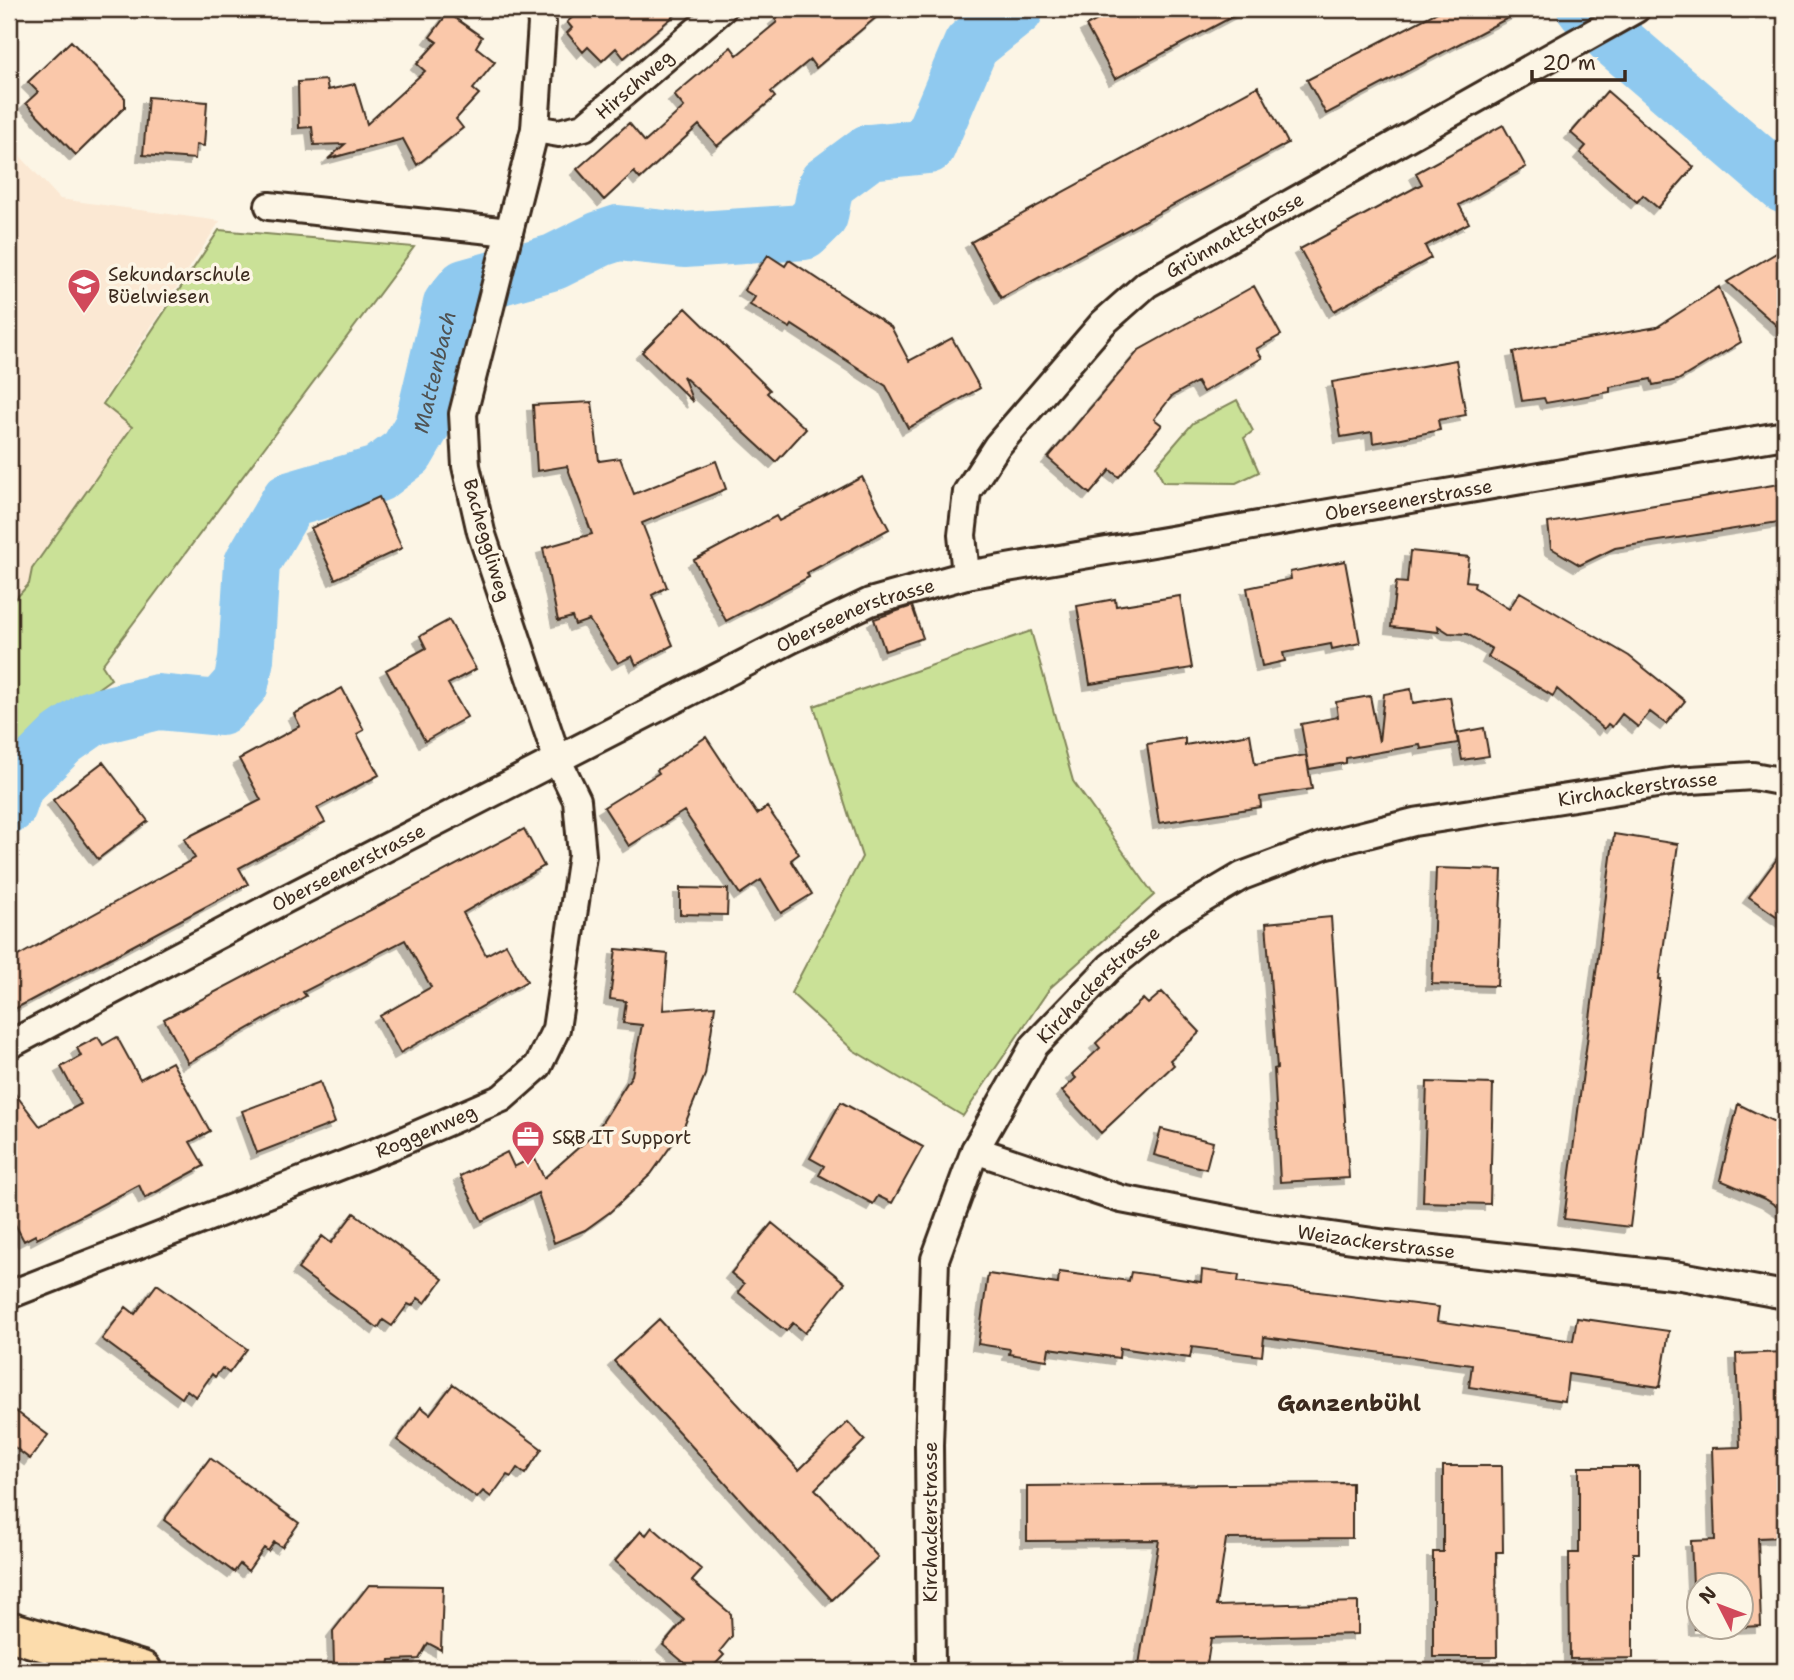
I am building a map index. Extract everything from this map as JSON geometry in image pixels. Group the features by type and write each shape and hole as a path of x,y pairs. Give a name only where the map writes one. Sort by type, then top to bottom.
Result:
{"main road":[{"path":"9,1631 142,1671"}],"street":[{"name":"Bacheggliweg","path":"539,9 542,23 535,129 498,279 475,357 463,414 466,466 481,532 558,761"},
{"name":"Hirschweg","path":"535,129 559,134 584,127 722,9"},
{"name":"Grünmattstrasse","path":"966,575 962,536 967,492 998,446 1103,323 1147,284 1238,230 1626,15"},
{"path":"269,206 509,232"},
{"name":"Oberseenerstrasse","path":"9,1045 284,900 792,639 870,602 966,575 1785,435"},
{"name":"Roggenweg","path":"9,1295 391,1146 502,1098 538,1066 556,1029 582,855 577,800 558,761"},
{"name":"Kirchackerstrasse","path":"931,1671 929,1445 936,1259 975,1150 1034,1046 1110,967 1171,918 1242,876 1324,845 1414,822 1676,781 1753,776 1785,782"},
{"name":"Weizackerstrasse","path":"975,1150 1121,1199 1262,1226 1387,1244 1693,1278 1785,1295"}],"shaded area":[{"name":"Sekundarschule Büelwiesen","path":"9,144 60,199 220,221 102,402 131,427 32,567 30,582 9,605"}],"green space":[{"path":"219,230 414,247 102,665 111,679 9,752 9,606 29,584 32,569 132,427 103,404"},
{"path":"1237,400 1253,431 1244,438 1259,472 1236,483 1163,482 1156,466 1193,423"},
{"path":"1031,631 1073,781 1154,895 1050,988 963,1116 853,1050 791,993 862,857 814,706"}],"building":[{"path":"582,9 682,9 624,58 616,48 602,61 588,47 583,52 567,33 572,28 567,22"},
{"path":"787,9 886,9 816,68 810,60 771,92 775,97 717,146 699,125 640,179 634,172 604,200 577,169 629,123 645,142 684,107 674,95 731,47 737,55 777,22 775,19"},
{"path":"1118,9 1247,9 1115,79 1086,26"},
{"path":"1443,9 1525,9 1326,114 1307,80"},
{"path":"448,13 482,37 476,47 495,62 473,89 479,94 456,119 463,128 417,165 403,139 328,159 345,144 314,145 312,127 299,128 298,82 326,80 328,90 355,84 367,124 425,71 417,64 437,42 430,37"},
{"path":"71,41 125,98 125,107 76,155 26,103 38,92 28,82"},
{"path":"1258,86 1288,143 1001,298 971,242"},
{"path":"1607,91 1694,167 1658,208 1643,195 1637,202 1580,153 1586,146 1571,133"},
{"path":"148,97 207,102 204,146 196,145 195,159 143,155"},
{"path":"1503,125 1526,167 1459,205 1469,223 1425,246 1431,258 1334,311 1300,249 1422,184 1416,173"},
{"path":"1785,248 1785,333 1727,282"},
{"path":"768,255 785,266 789,260 891,327 909,361 952,338 980,388 908,428 886,386 792,325 790,328 750,305 755,297 744,290"},
{"path":"1254,286 1281,335 1256,349 1262,358 1203,392 1197,382 1172,396 1154,419 1162,425 1119,477 1110,470 1090,494 1048,458 1139,350"},
{"path":"1719,287 1741,342 1678,380 1653,385 1651,379 1610,387 1610,392 1546,403 1544,398 1522,401 1513,352 1657,327"},
{"path":"686,308 770,390 767,393 806,429 776,462 683,376 693,402 642,352"},
{"path":"1456,360 1466,415 1438,420 1440,430 1397,439 1373,443 1372,432 1341,437 1332,382"},
{"path":"592,402 599,461 620,458 634,494 716,461 726,489 642,523 667,587 652,595 673,645 636,665 632,656 618,663 589,620 575,625 572,617 558,621 543,548 592,534 567,466 537,471 533,405"},
{"path":"862,477 889,529 807,573 809,577 726,621 694,560 776,516 779,521"},
{"path":"1785,483 1785,521 1615,548 1580,565 1551,548 1548,523"},
{"path":"379,497 402,548 335,579 311,528"},
{"path":"1410,551 1469,557 1466,581 1475,582 1474,587 1509,609 1520,592 1629,656 1685,701 1666,724 1650,712 1638,727 1622,714 1612,727 1608,724 1604,729 1557,689 1553,696 1488,657 1492,649 1467,634 1449,633 1438,626 1439,632 1391,627 1396,582 1407,583"},
{"path":"1345,561 1360,643 1332,649 1331,644 1283,653 1285,661 1262,666 1247,588 1291,579 1290,572"},
{"path":"1180,596 1192,668 1090,684 1077,606 1115,599 1116,606"},
{"path":"912,606 923,638 885,651 874,619"},
{"path":"449,620 476,669 448,684 467,717 425,741 386,670 426,648 420,636"},
{"path":"342,688 364,730 357,734 379,775 317,808 325,822 239,868 248,884 9,1012 9,961 195,858 184,839 261,800 239,759 300,726 294,714"},
{"path":"1411,689 1413,703 1450,697 1458,743 1421,749 1420,745 1346,758 1346,763 1309,769 1301,724 1338,717 1336,702 1370,696 1379,742 1384,694"},
{"path":"1484,728 1489,756 1462,760 1457,733"},
{"path":"1250,734 1255,764 1306,755 1312,789 1260,797 1261,807 1159,823 1147,744 1185,738 1185,745"},
{"path":"706,737 757,814 767,807 799,854 791,860 812,894 781,913 761,880 740,894 684,811 629,846 604,807 659,773 657,770"},
{"path":"103,762 148,821 98,859 53,800"},
{"path":"524,829 544,866 463,913 486,955 506,944 527,981 400,1053 380,1016 431,987 405,940 303,992 306,996 188,1063 164,1019"},
{"path":"1614,834 1678,844 1630,1227 1564,1219"},
{"path":"1785,848 1785,922 1749,897"},
{"path":"1436,868 1502,870 1497,986 1432,984"},
{"path":"680,888 728,889 727,915 680,914"},
{"path":"1331,917 1349,1178 1280,1182 1274,1069 1277,1068 1266,923"},
{"path":"616,949 668,954 663,1010 715,1006 705,1075 683,1129 651,1174 610,1212 585,1230 554,1243 538,1193 482,1221 460,1176 507,1152 514,1167 534,1157 544,1178 596,1132 632,1075 642,1025 623,1023 626,1001 610,999"},
{"path":"1162,992 1200,1032 1170,1060 1174,1065 1101,1133 1062,1091 1076,1078 1072,1074 1100,1048 1096,1043 1143,999 1148,1004"},
{"path":"98,1037 103,1045 117,1037 140,1079 172,1062 210,1131 190,1142 204,1166 145,1198 139,1185 37,1239 35,1235 24,1241 9,1213 9,1086 40,1126 81,1104 61,1067 81,1056 77,1048"},
{"path":"320,1082 335,1123 257,1153 242,1111"},
{"path":"1427,1082 1493,1084 1490,1204 1423,1202"},
{"path":"841,1102 923,1147 892,1203 878,1196 873,1204 819,1175 824,1166 810,1158"},
{"path":"1738,1104 1785,1127 1785,1212 1767,1200 1720,1180"},
{"path":"1161,1129 1213,1142 1206,1169 1154,1155"},
{"path":"354,1213 443,1279 425,1303 418,1298 412,1306 408,1304 392,1326 383,1320 378,1328 298,1269 322,1236 331,1243"},
{"path":"772,1223 845,1283 805,1333 793,1323 786,1331 738,1292 744,1284 731,1273"},
{"path":"1202,1270 1239,1275 1238,1282 1439,1307 1437,1321 1573,1341 1577,1318 1669,1331 1660,1387 1568,1374 1565,1401 1469,1387 1472,1365 1264,1337 1262,1356 1192,1347 1190,1358 1120,1348 1119,1358 1049,1348 1047,1360 1009,1354 1010,1349 978,1344 988,1274 1058,1284 1059,1272 1129,1281 1131,1272 1201,1282"},
{"path":"157,1284 247,1349 229,1373 222,1368 215,1377 212,1374 196,1397 187,1390 182,1398 102,1339 126,1307 135,1314"},
{"path":"659,1319 799,1470 848,1422 865,1440 815,1489 878,1557 832,1600 614,1361"},
{"path":"1785,1352 1785,1445 1778,1446 1781,1537 1758,1538 1761,1626 1756,1626 1756,1572 1692,1572 1691,1541 1715,1540 1712,1448 1740,1447 1736,1354"},
{"path":"453,1384 542,1449 525,1474 517,1468 511,1477 507,1475 491,1497 483,1491 477,1498 397,1440 421,1407 430,1414"},
{"path":"9,1406 48,1435 30,1459 9,1443"},
{"path":"210,1458 299,1523 282,1547 274,1542 268,1551 264,1548 248,1571 240,1564 234,1572 164,1520"},
{"path":"1443,1466 1502,1466 1503,1552 1496,1552 1497,1657 1433,1657 1433,1552 1443,1552"},
{"path":"1579,1467 1639,1467 1639,1553 1633,1553 1633,1658 1570,1659 1569,1553 1579,1553"},
{"path":"1352,1483 1352,1538 1226,1539 1216,1606 1358,1602 1358,1634 1211,1638 1206,1671 1138,1671 1159,1540 1027,1541 1027,1486"},
{"path":"652,1527 702,1570 692,1581 731,1614 732,1636 720,1651 724,1655 709,1671 694,1671 663,1645 684,1620 615,1561 641,1531 646,1535"},
{"path":"369,1585 443,1586 441,1650 428,1643 419,1659 390,1660 389,1666 334,1664 333,1631"}],"waterway":[{"name":"Mattenbach","path":"9,806 16,785 62,739 92,718 158,702 220,708 241,684 246,659 252,563 289,500 378,474 407,452 422,426 451,304 465,287 554,262 618,233 684,240 804,232 820,216 826,184 869,152 928,146 971,45 1016,9"},
{"name":"Mattenbach","path":"1585,9 1614,39 1785,186"}],"place":[{"name":"Sekundarschule Büelwiesen","path":"84,315"},
{"name":"S&B IT Support","path":"528,1167"}],"district":[{"name":"Ganzenbühl","path":"1349,1403"}]}
